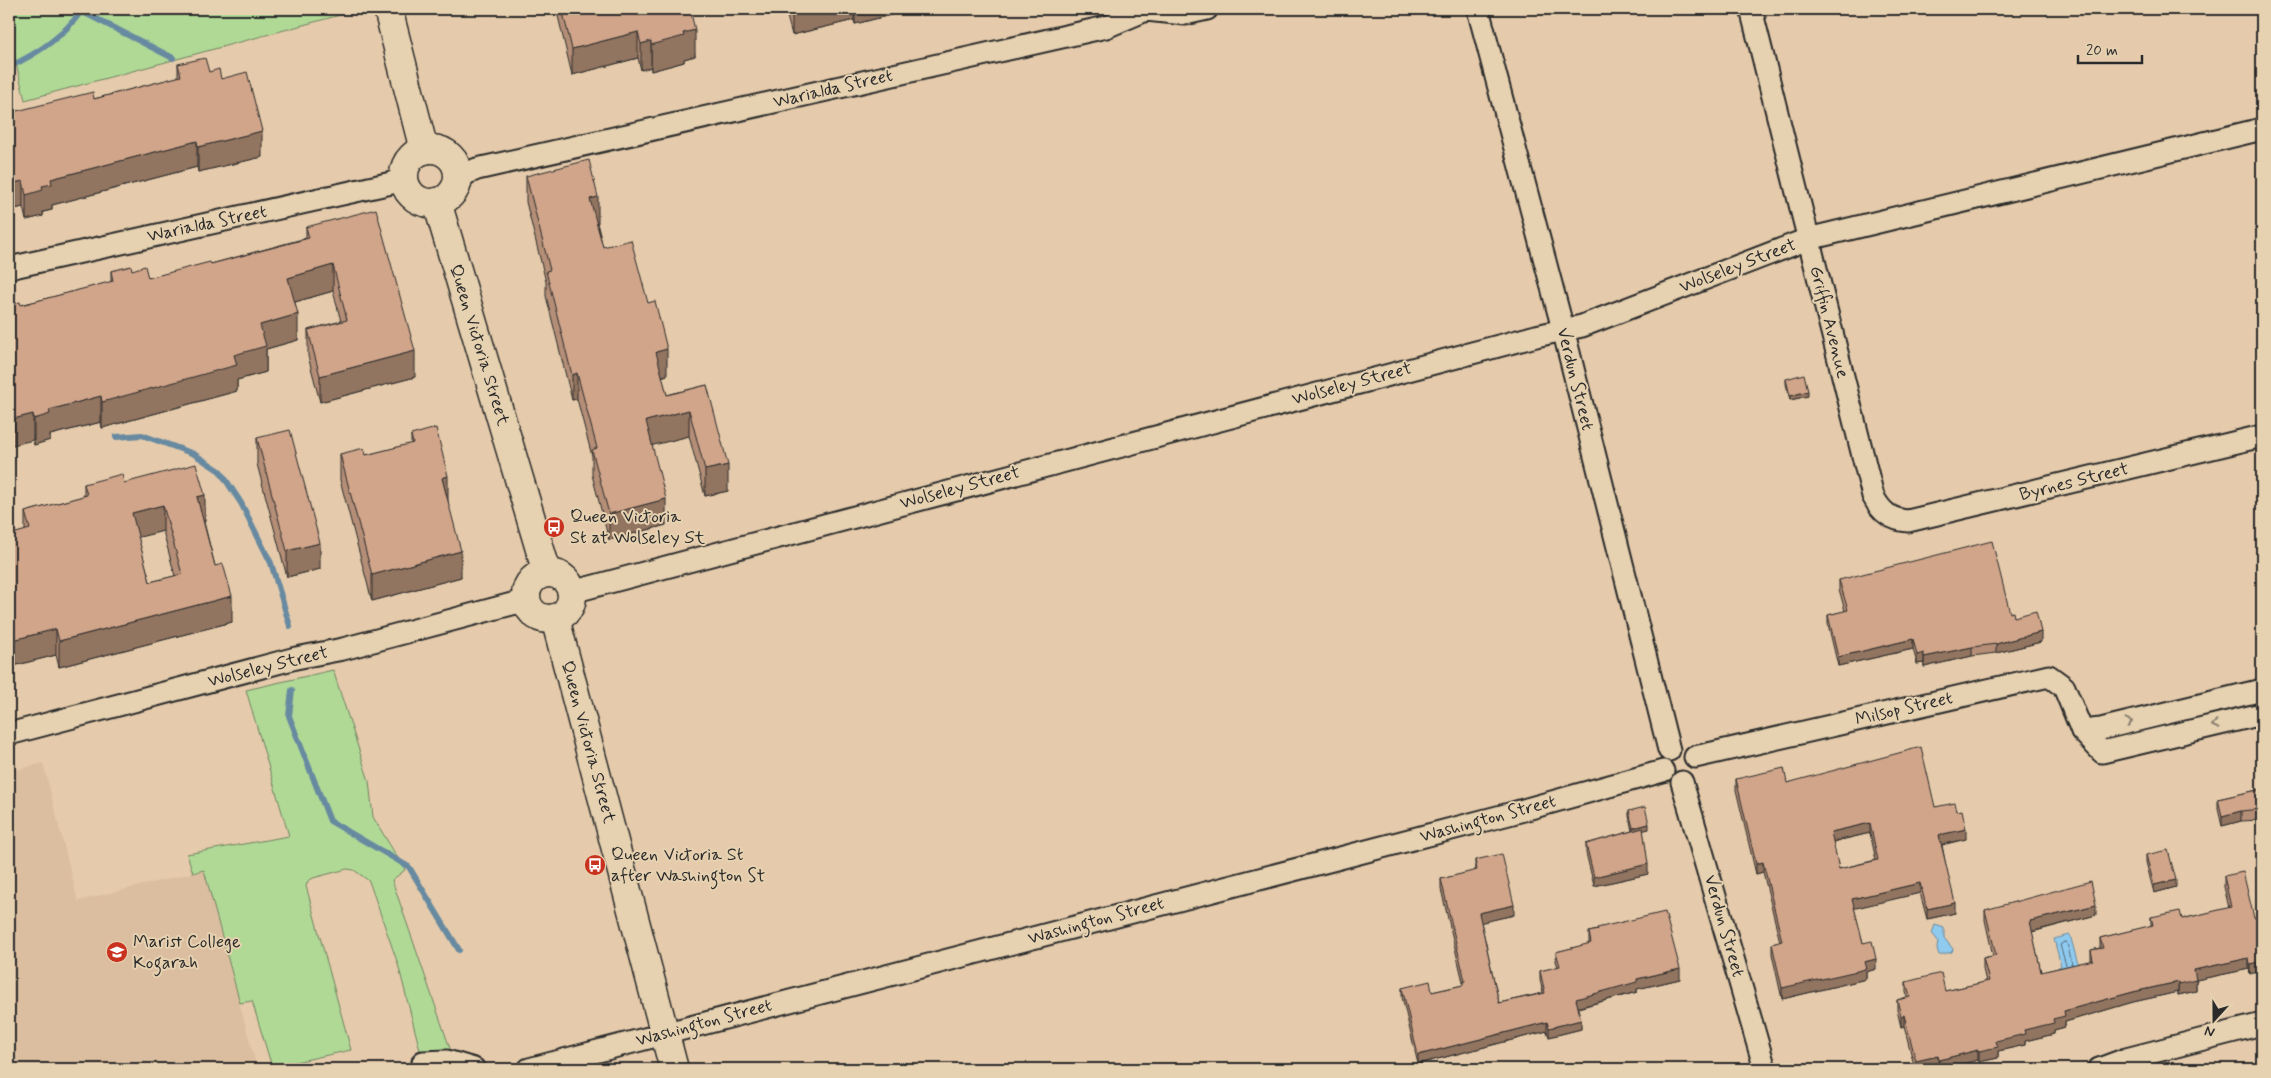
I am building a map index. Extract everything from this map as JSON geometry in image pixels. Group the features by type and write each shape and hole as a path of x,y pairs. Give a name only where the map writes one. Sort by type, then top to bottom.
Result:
{"main road":[{"path":"388,9 424,150"},
{"path":"424,150 434,150 450,156 455,163 458,177 456,187 452,194 437,202 420,200 412,195 406,180 405,169 410,161 424,150"},
{"name":"Queen Victoria Street","path":"437,202 547,573"},
{"path":"547,573 562,576 568,582 572,592 570,607 562,615 555,618 537,616 529,608 527,600 530,583 537,576 547,573"},
{"name":"Queen Victoria Street","path":"555,618 674,1069"}],"street":[{"name":"Warialda Street","path":"458,177 477,169 1106,27 1145,10 1185,14 1207,9"},
{"name":"Verdun Street","path":"1478,9 1563,329 1669,750"},
{"name":"Griffin Avenue","path":"1751,9 1873,496 1886,515"},
{"name":"Wolseley Street","path":"572,592 811,527 1563,329 1582,326 1808,239 2262,129"},
{"name":"Warialda Street","path":"9,268 406,180"},
{"name":"Byrnes Street","path":"1886,515 1899,521 1908,522 2262,436"},
{"name":"Wolseley Street","path":"9,734 296,658 343,649 527,600"},
{"name":"Milsop Street","path":"1695,757 2049,676 2064,687 2082,731 2102,752 2262,714"},
{"path":"2082,731 2101,729 2262,690"},
{"path":"1677,747 1687,749 1695,757 1696,770 1690,778 1682,782 1671,780 1663,771 1663,758 1669,750 1677,747"},
{"name":"Washington Street","path":"529,1069 1509,814 1663,771"},
{"name":"Verdun Street","path":"1682,782 1765,1069"},
{"path":"2099,1069 2126,1059 2262,1024"},
{"path":"423,1062 447,1061 474,1069"}],"shaded area":[{"name":"Marist College Kogarah","path":"43,763 78,901 204,870 257,1069 9,1069 9,772"}],"green space":[{"path":"9,9 354,9 355,11 25,100 9,34"},
{"path":"333,670 369,781 373,817 405,870 392,880 455,1063 423,1062 398,964 369,881 354,870 347,869 313,878 308,881 306,886 351,1050 272,1067 252,1001 240,1003 204,870 193,873 187,854 289,836 246,690"}],"water":[{"path":"1935,925 1944,928 1944,938 1953,949 1952,952 1939,955 1937,949 1938,941 1932,933"},
{"path":"2070,935 2079,968 2058,973 2057,968 2061,966 2054,939"}],"building":[{"path":"562,9 690,9 695,30 683,33 684,36 651,45 651,41 641,44 638,32 572,49"},
{"path":"205,58 209,72 219,69 221,79 247,72 262,131 198,147 197,141 51,179 52,184 42,186 43,190 26,195 23,181 9,184 9,113 93,92 94,99 181,76 178,64"},
{"path":"589,160 598,197 590,199 603,247 631,240 648,303 655,301 667,349 656,352 667,395 707,385 728,465 705,470 689,410 646,421 666,499 609,514 592,450 597,448 577,373 572,375 546,271 550,270 526,176"},
{"path":"376,209 415,351 320,376 308,330 347,320 333,265 288,278 298,314 260,325 266,346 234,355 237,365 102,402 101,396 49,410 50,414 34,419 33,414 9,420 9,305 20,302 21,305 113,281 111,271 131,266 132,270 145,266 148,278 210,262 211,264 309,238 306,227"},
{"path":"1804,374 1808,391 1790,396 1786,379"},
{"path":"436,428 448,476 442,478 461,551 372,575 340,454 364,448 366,455 413,443 411,435"},
{"path":"290,430 320,543 287,551 257,438"},
{"path":"196,464 205,495 197,497 215,566 223,564 232,596 59,641 56,629 9,641 9,535 30,529 25,512 87,495 84,484 122,474 124,483","holes":["163,505 182,574 150,582 132,513"]},
{"path":"1992,541 2010,613 2013,612 2014,617 2036,611 2041,632 1996,644 1924,657 1924,653 1917,655 1913,639 1838,657 1828,615 1848,610 1839,580"},
{"path":"2262,739 2262,764 2257,740"},
{"path":"1921,747 1935,807 1955,803 1957,811 1962,810 1966,829 1939,835 1955,903 1927,909 1920,883 1852,899 1863,943 1872,941 1876,959 1864,962 1866,969 1782,988 1772,944 1782,941 1763,862 1756,864 1736,779 1784,768 1787,783","holes":["1870,823 1878,860 1839,869 1831,832"]},
{"path":"2262,789 2262,811 2260,809 2241,811 2222,816 2218,799"},
{"path":"1645,807 1649,824 1633,828 1629,811"},
{"path":"1643,828 1648,864 1594,877 1586,844"},
{"path":"2168,850 2176,880 2154,885 2146,855"},
{"path":"1502,854 1514,905 1479,913 1499,1003 1545,993 1540,971 1560,966 1556,952 1591,943 1589,932 1598,930 1597,928 1665,912 1680,969 1637,979 1637,982 1576,999 1581,1020 1549,1028 1547,1022 1418,1055 1402,988 1430,981 1432,992 1463,985 1465,981 1441,879 1477,870 1475,860"},
{"path":"2243,872 2254,918 2262,916 2262,961 2250,964 2249,958 2194,970 2196,980 2133,992 2064,1011 2065,1016 2053,1019 2054,1023 2024,1030 2025,1034 1996,1041 1998,1047 1939,1060 1938,1056 1916,1061 1904,1015 1901,1016 1897,1000 1910,997 1906,982 1941,973 1945,991 1989,981 1983,958 1996,955 1985,910 2091,881 2096,905 2030,921 2041,972 2093,960 2091,950 2103,948 2100,938 2153,925 2151,917 2180,911 2182,919 2231,907 2224,876"}],"waterway":[{"path":"9,67 30,56 58,36 75,20 82,10"},
{"path":"81,11 173,58"},
{"path":"116,437 142,435 194,454 220,471 241,503 271,563 290,626"},
{"path":"292,690 289,716 330,821 409,867 459,950"}],"place":[{"name":"Queen Victoria St at Wolseley St","path":"554,527"},
{"name":"Queen Victoria St after Washington St","path":"595,865"},
{"name":"Marist College Kogarah","path":"117,952"}]}
